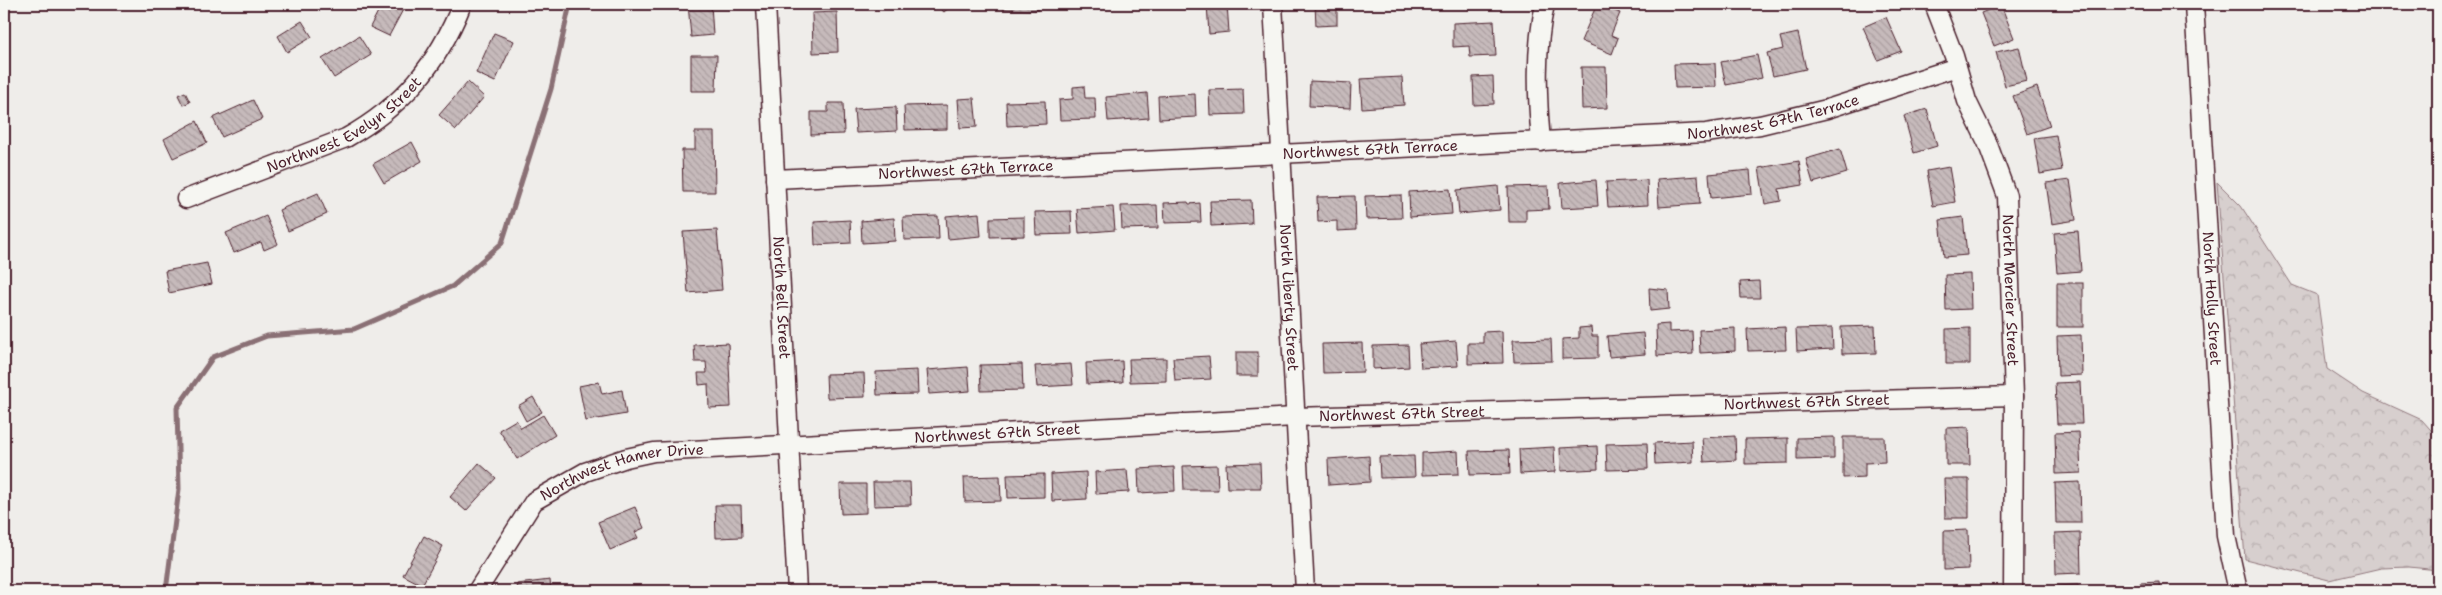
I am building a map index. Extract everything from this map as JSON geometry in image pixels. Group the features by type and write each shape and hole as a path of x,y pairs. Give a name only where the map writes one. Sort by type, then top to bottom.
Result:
{"street":[{"name":"Northwest Evelyn Street","path":"186,199 346,138 371,124 394,106 414,86 438,54 453,27 462,4"},
{"name":"North Bell Street","path":"766,4 790,444 796,591"},
{"name":"North Liberty Street","path":"1273,4 1305,591"},
{"path":"1541,142 1538,108 1538,61 1545,4"},
{"name":"North Mercier Street","path":"1934,4 1967,101 1987,142 2007,196 2014,396 2012,591"},
{"name":"North Holly Street","path":"2194,4 2226,536 2238,591"},
{"name":"Northwest 67th Terrace","path":"775,179 1706,134 1760,125 1827,109 1957,67"},
{"name":"Northwest 67th Street","path":"790,444 1295,416 2014,396"},
{"name":"Northwest Hamer Drive","path":"477,591 534,501 584,472 626,458 654,452 790,444"}],"green space":[{"path":"2217,182 2241,206 2292,285 2317,295 2327,369 2363,393 2422,420 2438,438 2438,570 2409,567 2381,568 2329,580 2245,559"}],"building":[{"path":"382,4 406,4 389,36 370,27"},
{"path":"688,4 711,4 713,35 691,37"},
{"path":"935,4 953,4 944,12"},
{"path":"1003,4 1038,4 1038,10 1003,9"},
{"path":"1207,4 1227,4 1229,32 1209,34"},
{"path":"1315,4 1337,4 1337,25 1316,26"},
{"path":"1469,4 1497,4 1497,8 1469,9"},
{"path":"1597,4 1620,13 1611,35 1618,38 1612,54 1581,41"},
{"path":"2001,5 2014,38 1994,46 1981,13"},
{"path":"837,12 838,52 813,53 812,13"},
{"path":"1886,17 1901,51 1878,60 1863,27"},
{"path":"302,21 312,37 287,52 278,36"},
{"path":"1494,21 1496,56 1470,57 1469,46 1453,47 1453,23"},
{"path":"494,33 514,41 495,82 476,73"},
{"path":"1798,33 1806,69 1773,76 1767,53 1783,49 1780,37"},
{"path":"359,36 371,55 334,78 322,59"},
{"path":"2019,47 2027,81 2005,86 1996,52"},
{"path":"691,55 717,55 716,91 691,91"},
{"path":"1757,55 1762,78 1726,85 1721,62"},
{"path":"1715,63 1716,87 1675,88 1674,64"},
{"path":"1581,67 1606,67 1607,108 1582,109"},
{"path":"1493,76 1494,104 1474,105 1473,77"},
{"path":"1402,77 1404,105 1362,108 1360,79"},
{"path":"1310,81 1351,83 1350,108 1309,106"},
{"path":"468,82 484,97 456,130 439,115"},
{"path":"1084,86 1085,98 1095,98 1096,119 1060,120 1059,100 1073,99 1073,87"},
{"path":"2037,87 2050,126 2027,134 2013,96"},
{"path":"1243,89 1244,114 1210,115 1209,90"},
{"path":"185,92 190,102 183,105 178,95"},
{"path":"1147,93 1149,118 1108,121 1106,97"},
{"path":"1195,94 1196,117 1159,119 1158,96"},
{"path":"974,98 977,127 960,128 958,99"},
{"path":"253,100 262,119 222,137 213,118"},
{"path":"1045,101 1046,124 1007,126 1006,102"},
{"path":"828,103 843,103 844,134 811,135 811,112 828,112"},
{"path":"947,105 947,129 905,130 904,106"},
{"path":"896,107 897,131 856,133 854,109"},
{"path":"1927,109 1937,146 1914,153 1904,116"},
{"path":"197,121 207,143 173,158 164,139"},
{"path":"695,132 714,132 715,192 683,192 682,150 695,150"},
{"path":"2056,135 2062,170 2040,174 2034,138"},
{"path":"412,142 422,161 384,183 373,164"},
{"path":"1840,149 1847,173 1813,183 1806,159"},
{"path":"1799,161 1803,185 1779,189 1781,201 1765,204 1759,168"},
{"path":"1949,167 1955,202 1933,206 1927,171"},
{"path":"1750,170 1752,194 1711,198 1709,174"},
{"path":"1698,176 1700,204 1659,207 1657,179"},
{"path":"1596,180 1598,206 1562,208 1560,183"},
{"path":"1647,180 1648,205 1608,207 1606,182"},
{"path":"2070,180 2076,220 2052,224 2046,183"},
{"path":"1498,186 1500,210 1459,214 1457,190"},
{"path":"1548,186 1549,209 1526,210 1526,222 1509,222 1508,187"},
{"path":"1450,189 1452,214 1410,217 1409,192"},
{"path":"318,193 327,214 288,231 279,210"},
{"path":"1401,195 1402,218 1366,219 1365,196"},
{"path":"1355,196 1356,230 1337,231 1337,221 1318,222 1317,197"},
{"path":"1251,200 1252,224 1211,226 1210,201"},
{"path":"1188,202 1189,204 1200,203 1201,222 1165,223 1164,203"},
{"path":"1157,205 1158,228 1122,229 1121,206"},
{"path":"1113,207 1115,230 1079,233 1077,209"},
{"path":"1071,211 1072,234 1036,235 1035,212"},
{"path":"979,213 981,236 948,239 946,216"},
{"path":"266,216 278,244 264,250 261,242 234,253 226,233"},
{"path":"938,216 939,239 904,240 903,217"},
{"path":"1024,217 1024,236 990,237 990,218"},
{"path":"1963,217 1967,255 1944,257 1940,220"},
{"path":"894,218 895,241 862,243 861,221"},
{"path":"850,220 851,243 815,245 814,222"},
{"path":"717,230 722,290 688,293 683,232"},
{"path":"2078,231 2081,271 2057,273 2054,233"},
{"path":"207,263 212,284 169,293 165,271"},
{"path":"1970,274 1971,309 1946,310 1945,275"},
{"path":"1759,281 1760,298 1741,298 1740,282"},
{"path":"2057,283 2083,283 2083,327 2057,327"},
{"path":"1649,288 1668,290 1669,309 1650,311"},
{"path":"1669,324 1669,332 1692,331 1693,354 1657,356 1656,325"},
{"path":"1875,326 1876,353 1842,354 1841,327"},
{"path":"1591,327 1592,336 1598,336 1598,358 1562,359 1562,339 1579,338 1579,328"},
{"path":"1785,327 1786,350 1748,351 1747,329"},
{"path":"1735,328 1735,351 1700,353 1699,330"},
{"path":"1832,328 1833,349 1797,351 1796,329"},
{"path":"1970,328 1970,364 1946,364 1946,329"},
{"path":"1502,331 1503,363 1468,364 1468,343 1483,343 1483,332"},
{"path":"1643,333 1645,354 1609,357 1607,336"},
{"path":"2081,335 2082,375 2058,376 2057,336"},
{"path":"1551,339 1552,361 1514,362 1513,340"},
{"path":"1456,341 1458,366 1421,368 1419,344"},
{"path":"728,343 731,407 709,408 708,384 699,385 698,373 707,373 706,362 695,362 694,345"},
{"path":"1362,343 1363,372 1323,373 1322,344"},
{"path":"1408,345 1409,367 1373,369 1373,346"},
{"path":"1236,352 1258,352 1258,376 1236,376"},
{"path":"1209,356 1211,379 1175,381 1173,358"},
{"path":"1166,358 1166,381 1130,382 1129,359"},
{"path":"1122,361 1123,382 1087,384 1086,363"},
{"path":"1022,364 1023,390 981,391 980,365"},
{"path":"1071,364 1073,385 1037,387 1035,366"},
{"path":"968,367 970,391 929,394 927,370"},
{"path":"917,370 918,394 877,395 876,372"},
{"path":"864,373 865,397 827,398 826,374"},
{"path":"599,382 602,394 622,390 626,414 586,421 579,386"},
{"path":"2080,382 2082,424 2057,424 2055,383"},
{"path":"533,397 542,412 526,421 518,406"},
{"path":"543,415 555,435 517,459 499,430 516,420 521,428"},
{"path":"1969,427 1970,465 1946,465 1946,428"},
{"path":"2079,432 2081,473 2056,474 2055,433"},
{"path":"1735,436 1736,460 1704,462 1702,438"},
{"path":"1834,437 1834,459 1797,460 1797,438"},
{"path":"1843,437 1884,437 1885,462 1865,463 1865,477 1843,478"},
{"path":"1788,438 1788,463 1745,464 1745,439"},
{"path":"1692,441 1693,462 1655,464 1654,443"},
{"path":"1647,443 1648,469 1607,470 1606,444"},
{"path":"1597,446 1598,469 1561,471 1560,448"},
{"path":"1554,447 1555,472 1520,474 1519,449"},
{"path":"1509,450 1510,474 1470,475 1469,451"},
{"path":"1458,451 1459,474 1422,475 1422,453"},
{"path":"1369,456 1370,482 1329,485 1328,459"},
{"path":"1414,456 1415,477 1380,478 1379,457"},
{"path":"479,463 496,478 466,511 450,497"},
{"path":"1260,463 1261,488 1227,488 1226,464"},
{"path":"1217,465 1218,490 1184,490 1183,466"},
{"path":"1174,467 1175,491 1139,493 1138,469"},
{"path":"1127,470 1129,492 1096,494 1095,472"},
{"path":"1086,472 1087,499 1052,501 1051,474"},
{"path":"1044,474 1044,497 1008,498 1007,475"},
{"path":"1000,476 1001,501 965,502 964,477"},
{"path":"1944,479 1969,479 1969,518 1945,518"},
{"path":"873,482 910,482 911,505 874,506"},
{"path":"2080,482 2081,523 2056,523 2055,483"},
{"path":"840,484 866,484 866,513 841,514"},
{"path":"715,505 741,505 742,537 716,538"},
{"path":"635,507 644,528 635,532 638,538 610,550 598,522"},
{"path":"1968,530 1969,569 1944,570 1944,531"},
{"path":"2080,532 2081,573 2056,574 2055,533"},
{"path":"424,536 443,546 422,585 403,575"},
{"path":"550,580 551,591 518,591 517,584"},
{"path":"2159,582 2160,591 2140,591 2140,583"},
{"path":"871,584 871,591 836,591 835,585"},
{"path":"2078,585 2079,591 2054,591 2054,586"},
{"path":"1968,586 1968,591 1943,591 1943,587"},
{"path":"1842,589 1883,589 1883,591 1842,591"}],"waterway":[{"path":"166,591 179,489 177,408 213,357 267,336 354,329 453,286 502,243 551,89 570,4"}]}
